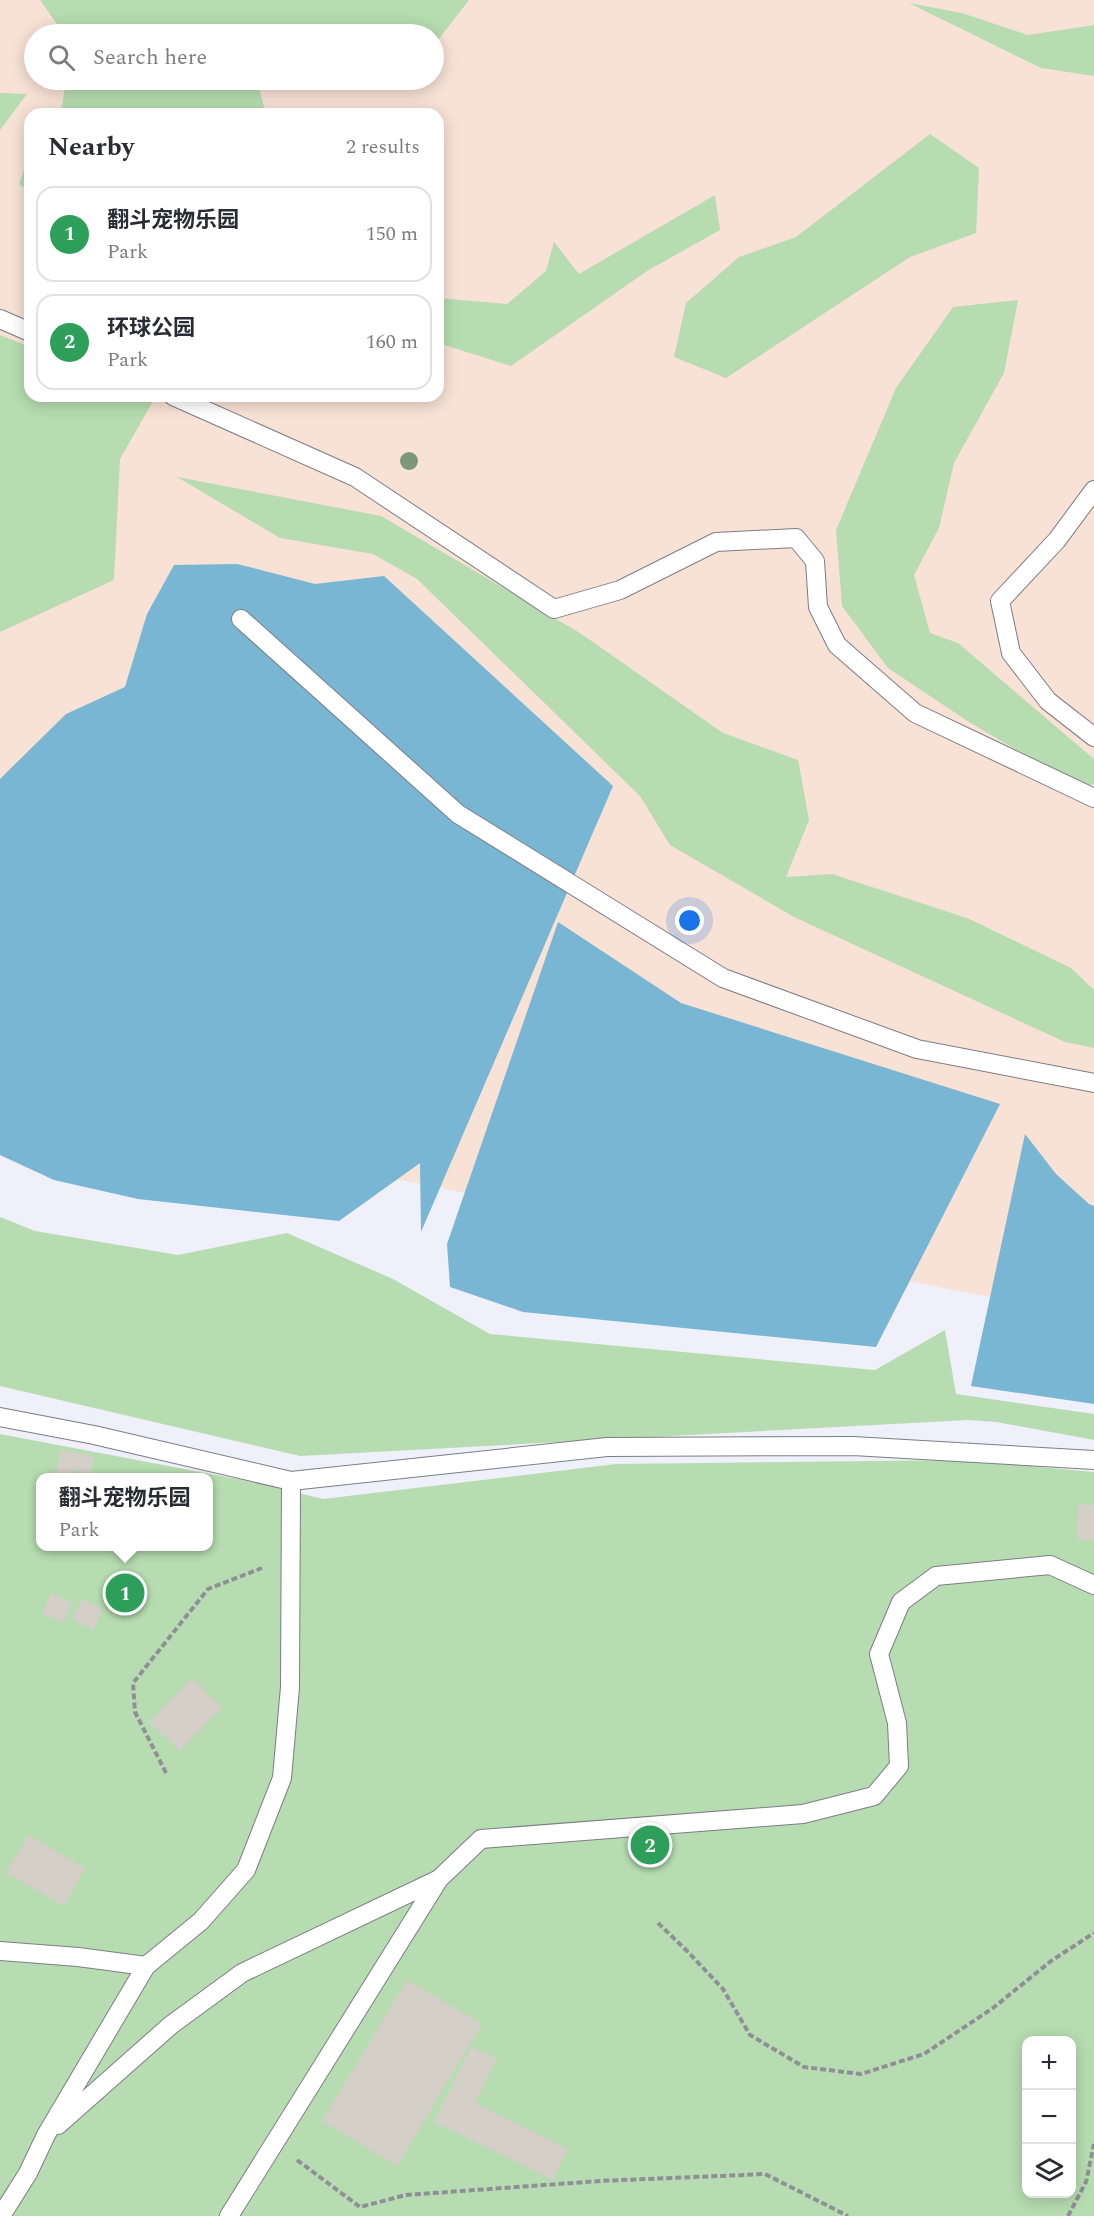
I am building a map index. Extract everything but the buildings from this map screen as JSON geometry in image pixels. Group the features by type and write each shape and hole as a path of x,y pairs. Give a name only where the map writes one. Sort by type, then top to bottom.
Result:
{"lane":[{"path":"0,319 24,329"},
{"path":"186,402 355,477 554,609 620,590 716,542 796,538 815,561 818,607 837,645 915,713 1094,798"},
{"path":"1094,490 1057,540 999,601 1011,653 1048,701 1094,737"},
{"path":"241,619 458,814 723,978 917,1049 1094,1083"},
{"path":"0,1417 94,1435 291,1481 607,1447 853,1446 1094,1460"},
{"path":"1,2216 146,1966 201,1921 246,1870 282,1778 290,1687 291,1481"},
{"path":"229,2216 439,1879 481,1839 803,1814 874,1796 899,1766 897,1723 879,1654 901,1602 936,1576 1050,1565 1094,1585"},
{"path":"46,2135 171,2025 242,1973 439,1879"},
{"path":"0,1951 78,1957 146,1966"}],"path":[{"path":"166,1773 135,1712 134,1683 208,1589 291,1556"},
{"path":"657,1923 723,1989 750,2035 804,2067 861,2074 924,2054 993,2008 1051,1961 1094,1933"},
{"path":"275,2144 360,2207 406,2195 600,2181 765,2174 848,2216"},
{"path":"1068,2216 1086,2182 1094,2144"}],"shaded area":[{"path":"0,0 1094,0 1094,1318 0,1100"}],"green space":[{"path":"40,0 469,0 444,32 444,24 57,24"},
{"path":"909,3 962,13 1028,35 1094,25 1094,76 1041,68"},
{"path":"64,90 259,90 264,108 60,108"},
{"path":"0,93 27,94 0,130"},
{"path":"930,134 979,168 976,233 910,257 726,378 674,357 686,303 739,257 796,237"},
{"path":"24,170 24,188 19,184"},
{"path":"715,195 720,230 647,271 511,366 444,345 444,299 507,304 546,271 554,242 579,274"},
{"path":"1018,300 1004,373 954,463 939,528 914,575 930,633 958,643 1094,759 1094,784 1080,787 969,722 888,668 842,606 836,530 896,388 953,307"},
{"path":"0,335 24,345 24,402 153,402 120,459 114,580 0,632"},
{"path":"177,477 381,516 580,633 723,733 798,760 809,820 786,877 832,874 967,918 1071,968 1094,990 1094,1048 1065,1042 794,917 670,845 640,796 417,579 373,554 280,538"},
{"path":"0,1217 35,1231 178,1255 287,1233 393,1279 490,1334 875,1370 945,1330 956,1394 1094,1414 1094,1440 997,1422 968,1420 300,1456 0,1386"},
{"path":"0,1434 206,1473 36,1473 36,1551 213,1551 213,1474 323,1499 616,1464 965,1460 1094,1472 1094,2216 0,2216"}],"water":[{"path":"237,564 315,584 384,576 613,786 421,1232 420,1163 339,1221 138,1199 54,1180 0,1155 0,779 66,714 125,687 147,614 174,565"},
{"path":"558,922 681,1003 1000,1104 876,1347 523,1312 450,1287 447,1244"},
{"path":"1025,1134 1056,1174 1094,1206 1094,1404 971,1386"}],"place":[{"name":"翻斗宠物乐园","path":"125,1593"},
{"name":"环球公园","path":"650,1845"}]}
